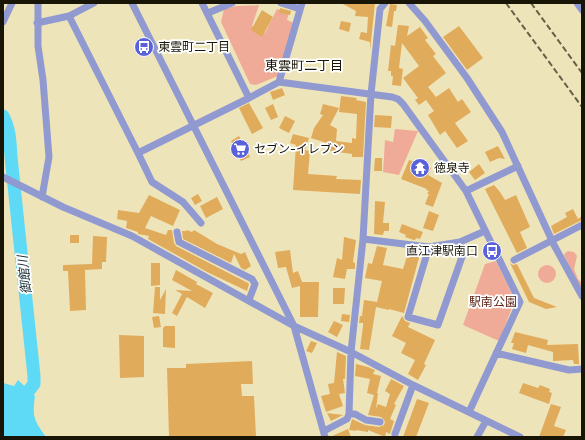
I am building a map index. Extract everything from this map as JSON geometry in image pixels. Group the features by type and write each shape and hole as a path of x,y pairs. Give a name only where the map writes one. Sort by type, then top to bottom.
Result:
{"street":[{"path":"3,22 12,3"},
{"path":"38,3 37,23 49,151 48,168 42,197"},
{"path":"37,23 69,16 94,3"},
{"path":"132,3 294,326 325,434 347,419 348,414 351,352 363,239 371,94 380,9 385,3"},
{"path":"202,3 250,98"},
{"path":"208,13 232,3"},
{"path":"279,82 301,6 281,3"},
{"path":"409,3 467,78 502,132 554,245 582,296"},
{"path":"577,3 582,10"},
{"path":"69,16 152,182 183,202 201,223"},
{"path":"138,153 250,98 279,82 398,99 466,191 520,302 469,412"},
{"path":"466,191 518,166"},
{"path":"3,178 63,207 132,236 294,326 351,352 413,385 520,437"},
{"path":"514,260 582,225"},
{"path":"363,239 429,247 460,242 485,231"},
{"path":"177,232 179,242 252,278 255,284 249,300"},
{"path":"429,247 408,317 438,325 463,254 460,242"},
{"path":"496,353 569,370 582,369"},
{"path":"395,434 413,385"},
{"path":"348,414 355,414 366,420 380,422"},
{"path":"477,437 486,421"}],"green space":[{"path":"259,5 252,26 255,27 255,29 265,33 277,9 289,13 287,20 294,23 278,76 256,85 250,84 221,22 224,9 236,6"},
{"path":"395,129 418,131 399,175 383,172 385,140 393,142"},
{"path":"568,251 574,252 577,256 574,269 578,279 582,283 581,291 564,255"},
{"name":"駅南公園","path":"496,261 515,300 499,341 463,325 485,264"},
{"path":"543,265 551,265 556,270 554,281 551,283 543,283 538,278 538,270"}],"water":[{"path":"18,380 35,396 34,414 36,422 46,437 3,437 3,383 14,386"}],"building":[{"path":"341,3 375,3 370,51 370,42 359,39 361,32 367,33 368,17 355,16 356,11"},
{"path":"390,4 397,5 396,11 394,11 392,27 386,26"},
{"path":"280,8 291,11 290,15 279,13"},
{"path":"262,10 273,17 262,37 251,30"},
{"path":"341,21 351,23 349,32 339,29"},
{"path":"398,25 409,26 407,36 420,27 428,38 425,40 436,54 433,56 446,73 428,87 436,97 449,88 458,102 462,99 471,112 455,123 468,141 457,148 445,131 440,135 428,115 434,111 426,100 419,105 415,100 418,98 403,78 419,66 402,43 399,68 403,69 401,86 392,85 393,76 391,76 391,71 388,71 391,45 395,46"},
{"path":"459,26 483,58 467,70 443,37"},
{"path":"282,88 285,95 273,100 270,92"},
{"path":"341,96 357,98 356,100 366,102 363,157 352,157 352,154 330,151 330,144 311,138 314,128 323,115 320,114 323,104 339,108 330,125 337,129 336,141 352,143 352,138 356,139 357,114 339,112"},
{"path":"249,103 263,128 252,134 239,108"},
{"path":"273,104 278,117 271,120 265,108"},
{"path":"375,115 392,116 391,128 374,127"},
{"path":"285,116 295,121 289,133 279,128"},
{"path":"293,134 309,138 305,150 310,151 308,174 337,176 336,179 361,180 360,194 293,190 296,145 290,143"},
{"name":"セブン-イレブン","path":"239,136 250,157 241,161 231,141"},
{"path":"498,146 505,159 499,158 490,162 485,152"},
{"path":"375,158 382,158 382,171 374,171"},
{"path":"409,160 431,168 428,175 442,183 433,207 425,204 429,194 427,194 429,191 426,190 427,189 401,179"},
{"path":"479,164 485,173 475,180 469,172"},
{"path":"494,185 505,200 516,195 530,227 520,232 527,248 517,253 485,189"},
{"path":"198,194 202,201 195,205 191,198"},
{"path":"149,195 180,210 173,226 151,216 145,228 166,235 168,230 172,230 174,243 176,246 248,283 247,291 207,272 148,239 149,236 138,234 138,232 126,228 127,221 117,219 118,210 139,213"},
{"path":"217,197 223,209 206,218 200,206"},
{"path":"375,201 385,202 383,223 389,223 389,231 384,231 383,235 374,234"},
{"path":"573,209 578,219 582,216 582,220 554,234 551,226 567,217 565,213"},
{"path":"429,211 439,215 433,231 423,228"},
{"path":"402,224 423,232 420,239 416,238 414,240 405,237 406,235 399,232"},
{"path":"187,230 192,232 194,230 217,244 241,254 245,252 251,266 245,270 241,268 234,254 231,263 183,239 182,231"},
{"path":"70,235 79,235 79,243 70,243"},
{"path":"93,236 107,237 106,262 102,262 102,269 85,270 86,310 70,311 68,271 63,271 63,265 92,264"},
{"path":"344,237 356,240 353,262 355,263 355,269 347,269 345,279 333,277 337,258 342,260"},
{"path":"377,246 387,248 383,265 403,269 409,250 420,254 404,313 376,307 369,350 360,349 363,323 359,323 360,316 362,316 364,300 377,302 382,281 365,278 368,263 372,264"},
{"path":"290,250 293,273 298,271 302,282 319,282 318,317 300,317 300,286 292,288 286,267 278,268 275,252"},
{"path":"151,263 160,263 160,285 151,286"},
{"path":"510,263 513,265 517,264 534,298 557,307 546,309 529,302"},
{"path":"176,270 197,282 196,284 213,293 205,308 187,297 177,316 172,313 182,294 175,290 192,291 172,280"},
{"path":"155,287 160,287 160,300 166,289 165,314 153,313"},
{"path":"333,288 345,288 344,304 333,304"},
{"path":"342,314 350,315 349,322 341,321"},
{"path":"159,316 161,327 154,328 152,317"},
{"path":"402,316 405,321 410,323 408,327 435,340 424,364 426,365 418,380 408,374 415,360 401,353 406,343 392,336"},
{"path":"334,321 343,325 337,337 328,332"},
{"path":"165,326 175,326 175,348 163,347 163,328"},
{"path":"515,332 548,340 547,345 578,344 579,364 574,364 573,360 553,361 553,352 528,345 526,353 512,349 514,343 511,343"},
{"path":"119,335 144,336 144,377 120,378"},
{"path":"311,341 317,343 312,353 306,351"},
{"path":"337,352 346,356 345,379 343,379 345,393 339,394 343,406 326,412 321,396 330,394 328,384 334,383"},
{"path":"252,361 253,384 241,384 242,396 254,396 256,437 169,437 167,368 186,368 186,364"},
{"path":"356,364 375,370 373,374 381,376 377,393 376,409 378,404 386,407 390,394 385,391 391,379 404,386 394,404 396,405 390,419 394,421 390,434 386,432 385,437 368,430 368,432 349,430 352,419 365,425 379,427 384,425 385,422 381,417 368,415 374,395 367,393 370,379 355,376"},
{"path":"523,383 538,388 540,385 550,389 549,392 552,393 549,404 519,393"},
{"path":"417,399 429,403 416,437 403,437"},
{"path":"551,404 561,407 554,426 566,430 563,437 539,437"},
{"path":"327,413 343,415 331,421"},
{"path":"348,429 351,437 330,437"}],"waterway":[{"name":"御館川","path":"3,116 10,141 34,376 34,384 3,424"}],"railway":[{"path":"506,3 582,107"},
{"path":"531,3 582,73"}],"place":[{"name":"東雲町二丁目","path":"144,47"},
{"name":"セブン-イレブン","path":"240,149"},
{"name":"徳泉寺","path":"420,168"},
{"name":"直江津駅南口","path":"492,251"}],"district":[{"name":"東雲町二丁目","path":"304,65"}]}
